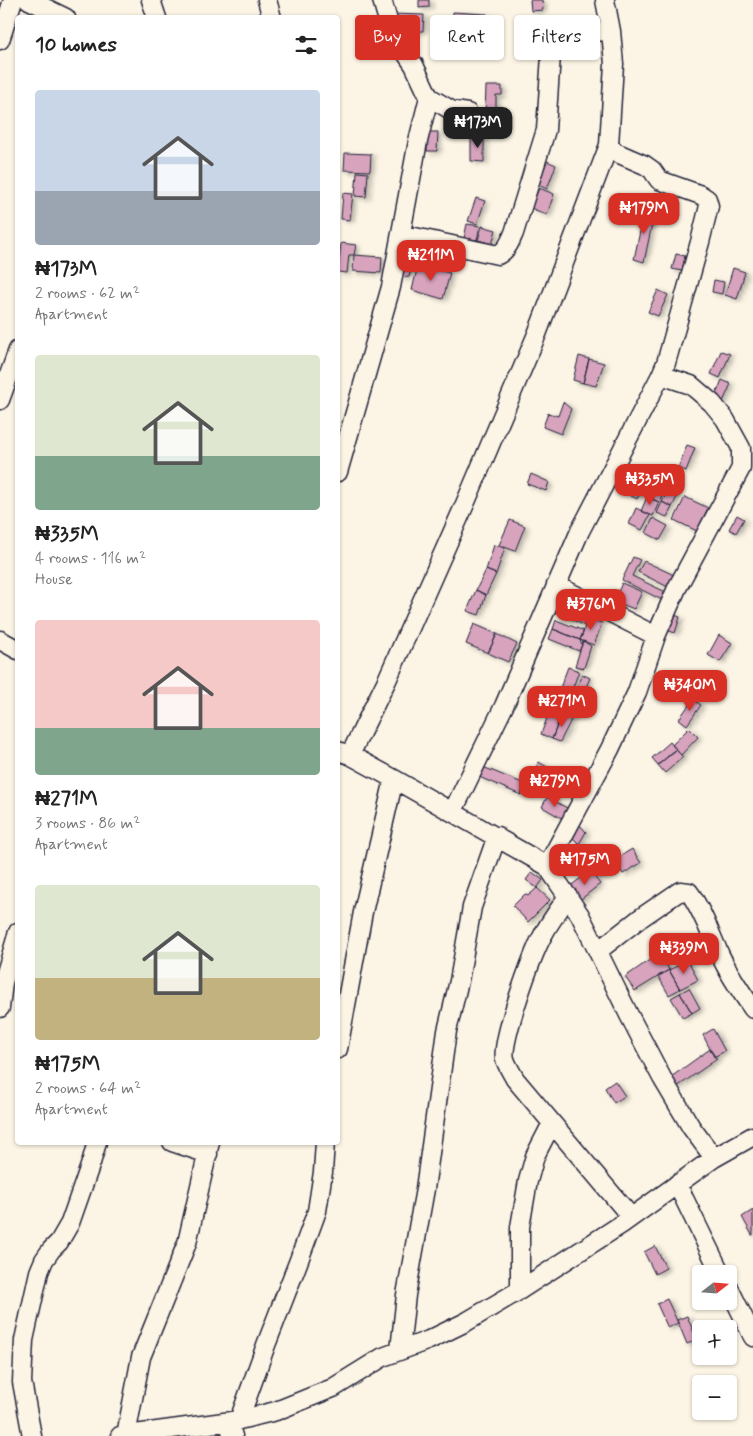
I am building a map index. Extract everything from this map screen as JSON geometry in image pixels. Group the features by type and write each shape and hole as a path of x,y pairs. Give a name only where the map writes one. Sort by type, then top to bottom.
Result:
{"street":[{"path":"0,40 13,0"},
{"path":"29,0 60,15"},
{"path":"151,0 157,15"},
{"path":"266,0 271,15"},
{"path":"382,0 391,31 414,65 429,97 451,110 468,113"},
{"path":"605,0 611,31 614,64 609,145 537,334 465,504 387,680 344,753 453,811 547,866 580,915 662,1078 691,1127 714,1158"},
{"path":"401,234 498,255 503,252 514,233 546,130 551,55 556,37 565,33 611,31"},
{"path":"340,465 391,287 418,141 429,97"},
{"path":"453,811 504,706 580,531 661,375 709,206 707,199 701,194 659,180 646,165 614,152 609,145"},
{"path":"0,400 15,358"},
{"path":"547,866 610,749 637,692 656,636 677,588 741,468 742,448 725,419 712,403 691,385 661,375"},
{"path":"556,585 656,636"},
{"path":"340,1038 363,912 394,779"},
{"path":"400,1350 406,1295 425,1189 447,1031 472,907 497,836"},
{"path":"598,951 639,919 680,891 689,892 698,903 720,956 753,1009"},
{"path":"568,896 542,935 535,952 513,1015 506,1040 505,1058 515,1080 631,1217"},
{"path":"0,1008 3,983 15,942"},
{"path":"520,1290 520,1227 528,1180 535,1156 552,1123"},
{"path":"190,1145 209,1148 188,1243 141,1357 123,1436 233,1426 333,1388 383,1357 428,1340 466,1322 520,1290 631,1217 714,1158 753,1136"},
{"path":"32,1436 22,1382 24,1340 39,1272 44,1260 59,1242 70,1223 96,1145"},
{"path":"233,1426 317,1211 325,1145"},
{"path":"677,1184 718,1265"},
{"path":"738,1306 753,1337"}],"building":[{"path":"419,0 429,0 429,7 419,8"},
{"path":"530,0 542,0 543,10 531,11"},
{"path":"453,12 487,14 487,15 453,15"},
{"path":"391,14 424,15 423,31 420,31 420,15"},
{"path":"486,86 502,86 502,95 496,95 496,114 485,113"},
{"path":"428,132 438,132 437,151 427,151"},
{"path":"471,136 484,136 484,162 471,161"},
{"path":"345,153 371,154 370,171 344,170"},
{"path":"547,161 556,165 547,189 538,185"},
{"path":"357,172 368,173 366,197 355,196"},
{"path":"539,188 554,194 547,215 531,208"},
{"path":"343,193 353,194 350,220 341,219"},
{"path":"476,198 485,201 477,224 468,221"},
{"path":"645,208 655,210 644,262 634,259"},
{"path":"467,224 480,226 477,240 464,238"},
{"path":"482,226 496,230 492,244 478,240"},
{"path":"341,243 356,245 354,255 349,255 347,273 340,272"},
{"path":"676,254 685,256 682,271 672,269"},
{"path":"354,255 382,257 381,273 353,271"},
{"path":"405,257 414,259 409,277 400,278"},
{"path":"418,265 450,273 443,299 412,290"},
{"path":"733,268 745,272 737,299 725,295"},
{"path":"714,280 724,282 722,294 712,292"},
{"path":"658,290 668,295 658,316 648,312"},
{"path":"721,351 730,354 720,378 711,374"},
{"path":"579,356 589,359 583,383 573,380"},
{"path":"589,359 604,363 596,386 583,383"},
{"path":"722,380 731,384 722,404 713,401"},
{"path":"563,402 571,409 561,434 543,427 548,413 558,416"},
{"path":"687,445 695,448 686,471 678,468"},
{"path":"627,464 649,476 637,499 614,487"},
{"path":"531,474 549,482 546,491 527,484"},
{"path":"654,480 666,486 659,502 647,497"},
{"path":"668,490 678,495 672,507 662,502"},
{"path":"647,497 659,502 653,516 641,511"},
{"path":"685,497 708,508 697,531 674,520"},
{"path":"662,502 672,507 667,517 657,513"},
{"path":"636,508 650,515 642,530 629,524"},
{"path":"737,515 744,519 736,533 729,529"},
{"path":"653,518 668,526 660,540 646,533"},
{"path":"510,520 525,526 515,551 499,545"},
{"path":"494,545 505,548 496,574 486,570"},
{"path":"633,557 640,560 632,576 668,593 664,601 622,580"},
{"path":"644,561 674,575 668,587 638,572"},
{"path":"486,570 496,574 486,595 476,590"},
{"path":"622,583 642,592 634,609 614,601"},
{"path":"476,590 486,595 479,615 467,611"},
{"path":"559,601 590,615 585,626 555,611"},
{"path":"669,613 680,617 675,633 664,629"},
{"path":"588,618 602,623 594,645 580,640"},
{"path":"556,620 584,631 580,640 553,629"},
{"path":"474,624 497,634 488,653 466,644"},
{"path":"553,629 580,640 582,645 579,651 549,639"},
{"path":"497,634 517,644 508,662 488,653"},
{"path":"719,635 732,643 720,662 708,655"},
{"path":"583,641 591,646 584,668 575,666"},
{"path":"568,667 579,671 571,693 560,688"},
{"path":"582,674 590,678 583,694 575,692"},
{"path":"560,691 569,695 562,713 553,710"},
{"path":"575,692 585,696 575,718 565,714"},
{"path":"693,699 701,705 687,725 679,719"},
{"path":"550,710 561,715 552,739 541,734"},
{"path":"561,715 572,718 560,742 552,739"},
{"path":"689,728 698,737 681,755 672,745"},
{"path":"670,742 676,749 658,765 652,758"},
{"path":"676,750 683,757 665,773 658,765"},
{"path":"539,762 547,767 534,790 525,784"},
{"path":"483,767 525,784 521,795 479,777"},
{"path":"547,797 569,809 563,819 542,807"},
{"path":"580,825 586,832 579,844 572,837"},
{"path":"632,849 641,863 623,874 614,860"},
{"path":"609,858 616,867 601,878 594,869"},
{"path":"590,871 600,884 580,900 569,887"},
{"path":"532,872 543,880 537,888 526,880"},
{"path":"537,888 550,900 528,922 513,906 525,894 528,896"},
{"path":"661,952 669,970 635,991 625,977"},
{"path":"688,960 698,980 680,989 669,970"},
{"path":"669,970 680,989 669,995 658,976"},
{"path":"689,988 700,1008 692,1013 680,993"},
{"path":"680,993 692,1013 683,1018 671,998"},
{"path":"713,1029 725,1051 714,1057 703,1035"},
{"path":"710,1049 717,1059 677,1087 671,1077"},
{"path":"615,1081 625,1096 614,1103 605,1088"},
{"path":"753,1210 753,1235 752,1235 742,1217"},
{"path":"655,1246 666,1268 655,1274 644,1252"},
{"path":"667,1299 678,1323 668,1328 657,1304"},
{"path":"687,1316 692,1328 692,1342 687,1344 677,1320"}]}
